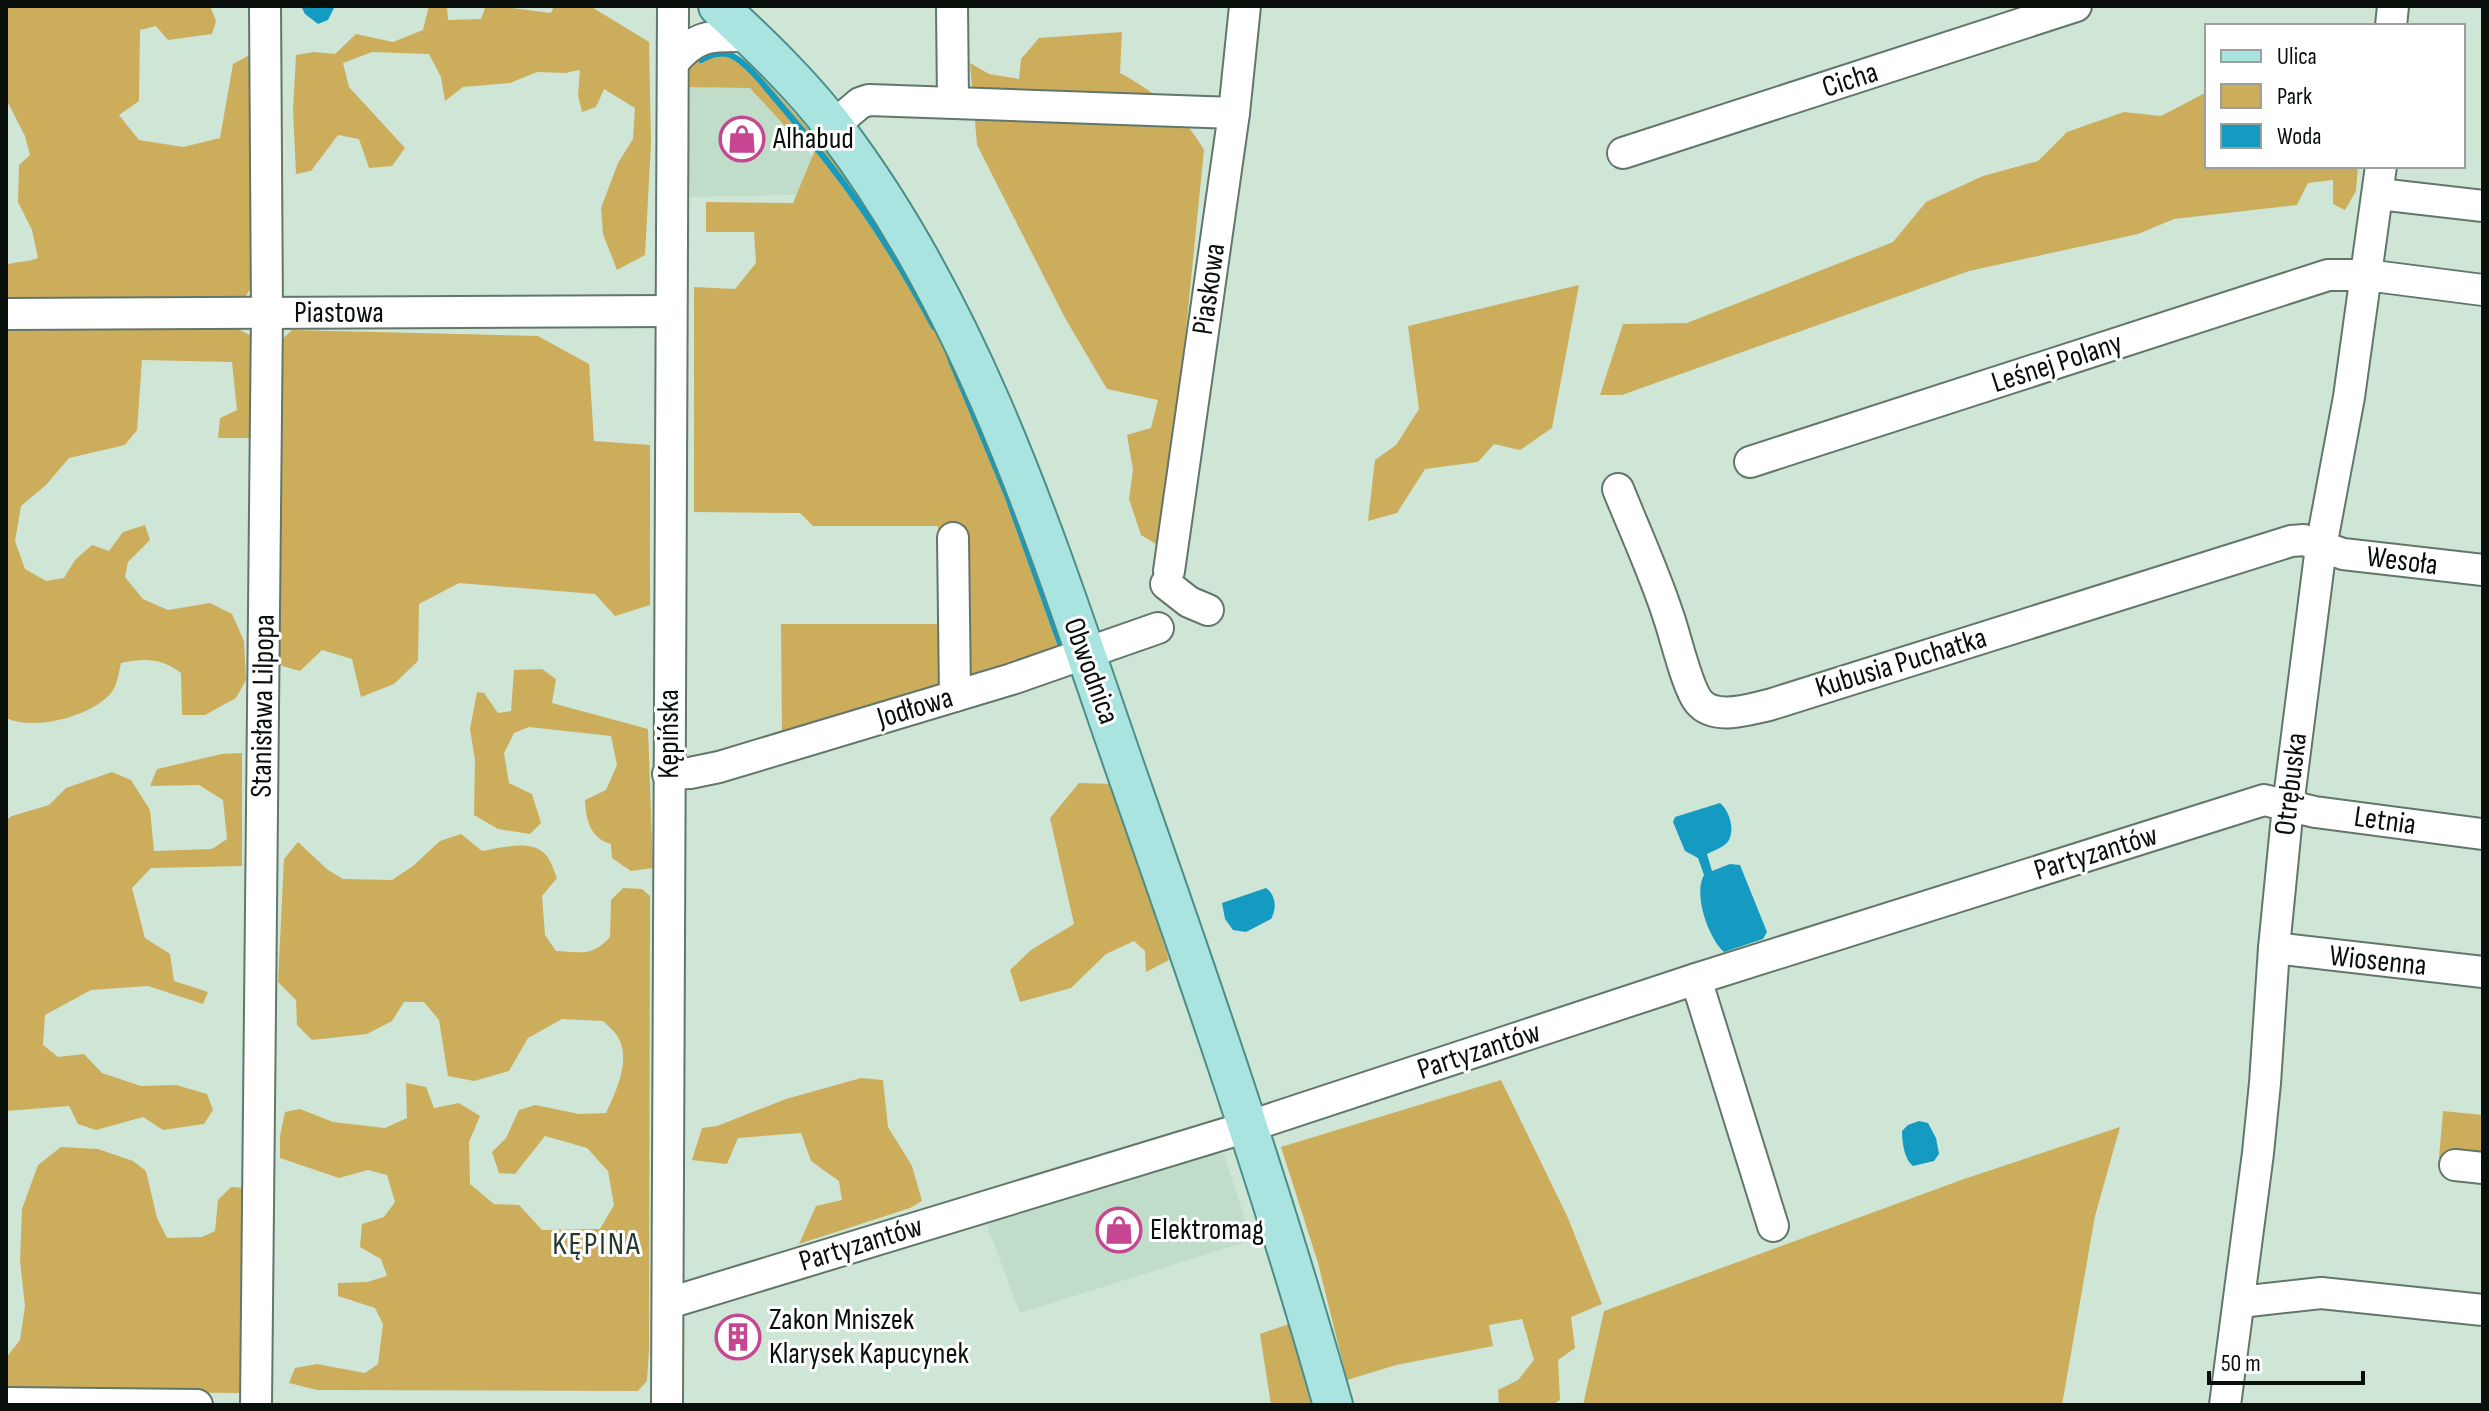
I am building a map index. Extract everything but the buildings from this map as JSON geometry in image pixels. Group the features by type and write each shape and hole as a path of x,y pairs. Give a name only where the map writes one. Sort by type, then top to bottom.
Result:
{"main road":[{"name":"Obwodnica","path":"718,6 833,126 905,233 952,318 1010,446 1167,887 1301,1291 1333,1405"}],"street":[{"name":"Stanisława Lilpopa","path":"256,1405 267,313 265,6"},
{"name":"Kępińska","path":"667,1405 673,6"},
{"path":"952,6 953,102"},
{"name":"Piaskowa","path":"1208,610 1189,602 1168,577 1234,113 1245,6"},
{"name":"Cicha","path":"1623,153 2076,6"},
{"path":"673,63 685,49 702,38 749,36"},
{"path":"833,126 866,100 1234,113"},
{"path":"2380,180 2483,206"},
{"name":"Otrębuska","path":"2225,1405 2265,1083 2288,806 2321,547 2349,397 2380,180"},
{"name":"Leśnej Polany","path":"1750,462 2328,275 2366,275 2483,290"},
{"name":"Piastowa","path":"6,314 671,311"},
{"name":"Kubusia Puchatka","path":"1618,489 1668,612 1681,659 1698,701 1720,711 1740,712 1769,705 2291,541 2304,540 2321,547"},
{"path":"953,538 955,696"},
{"name":"Wesoła","path":"2321,547 2343,554 2483,570"},
{"name":"Jodłowa","path":"668,774 719,767 1086,655 1158,628"},
{"name":"Partyzantów","path":"669,1303 1247,1127 1696,979 2264,800 2288,806"},
{"name":"Letnia","path":"2288,806 2482,834"},
{"name":"Wiosenna","path":"2274,948 2483,972"},
{"path":"1696,979 1773,1226"},
{"path":"2240,1302 2321,1293 2483,1310"},
{"path":"6,1403 197,1405"}],"shaded area":[{"name":"Alhabud","path":"683,87 750,88 808,151 835,194 690,197"},
{"name":"Elektromag","path":"1213,1150 1224,1155 1252,1240 1020,1313 985,1220"}],"green space":[{"path":"6,6 210,6 216,21 212,34 168,40 156,26 140,30 139,101 119,115 139,140 183,147 220,138 233,64 253,53 255,282 242,302 6,304 6,265 38,258 32,230 18,202 19,165 30,155 25,136 6,99"},
{"path":"429,6 447,6 448,20 481,19 485,8 504,7 551,13 554,6 590,6 649,42 651,143 645,255 617,270 603,234 601,208 618,163 633,139 635,108 604,89 596,107 582,112 578,95 580,70 537,72 510,83 463,87 445,101 441,77 429,54 372,52 343,63 349,87 405,148 392,166 369,168 359,139 338,135 311,171 296,174 293,109 296,55 314,52 335,54 356,34 393,42 423,30"},
{"path":"1122,32 1120,73 1168,106 1204,150 1164,549 1141,535 1129,499 1133,470 1127,435 1151,428 1158,400 1107,389 1065,318 977,145 970,63 989,74 1019,79 1021,59 1039,38"},
{"path":"727,49 746,61 819,141 890,234 985,433 1072,647 958,683 956,533 938,533 938,526 813,526 800,513 694,512 694,287 735,289 756,263 754,232 706,232 706,202 793,203 818,143 808,151 750,88 683,87 689,59 709,50"},
{"path":"2205,93 2205,168 2358,168 2356,191 2345,210 2333,204 2333,180 2308,183 2297,205 2174,219 2138,234 1969,271 1622,395 1600,395 1623,324 1687,323 1893,242 1926,202 1983,176 2038,161 2067,132 2124,112 2161,116"},
{"path":"1579,285 1552,428 1520,450 1494,444 1478,462 1425,469 1397,513 1368,521 1375,460 1396,445 1419,409 1408,326"},
{"path":"226,323 252,336 256,408 249,438 218,438 220,418 237,410 232,362 142,360 137,430 125,445 69,458 46,485 21,506 15,541 25,569 46,581 64,578 75,560 92,545 109,551 123,532 145,525 150,540 128,562 125,577 143,599 168,610 210,603 232,614 244,641 246,680 236,698 205,715 182,715 181,673 160,662 137,660 121,663 111,693 90,709 46,722 18,722 6,718 6,325"},
{"path":"292,330 538,336 589,364 594,441 650,445 650,605 615,616 595,594 459,583 419,604 418,661 394,684 361,697 352,659 322,650 300,671 279,665 280,341"},
{"path":"781,624 941,624 940,686 782,736"},
{"path":"542,669 556,679 552,703 648,729 653,868 631,871 612,858 611,844 594,833 588,821 585,800 606,790 617,765 611,736 529,727 514,733 504,753 509,783 532,794 541,823 530,834 498,829 474,815 475,760 470,729 477,692 484,693 498,713 511,711 514,670"},
{"path":"242,753 242,866 151,868 132,888 145,938 170,954 174,981 208,992 203,1004 148,986 91,990 45,1015 43,1045 58,1057 84,1054 102,1073 141,1086 176,1085 207,1094 213,1110 204,1124 163,1130 143,1117 96,1130 78,1124 69,1106 6,1111 6,820 49,805 66,788 112,772 131,780 150,810 154,851 212,849 227,839 223,800 199,785 150,786 157,769 222,754"},
{"path":"1079,783 1114,784 1169,960 1146,972 1145,951 1134,941 1106,954 1071,988 1020,1002 1010,970 1031,950 1074,924 1050,818"},
{"path":"461,834 482,851 524,846 539,849 547,856 557,878 542,896 545,935 556,951 586,952 604,943 610,937 611,900 623,888 642,889 650,896 649,1350 647,1381 638,1391 317,1390 289,1383 295,1368 317,1364 365,1373 378,1364 383,1324 375,1308 338,1296 338,1283 367,1282 387,1276 381,1259 360,1247 362,1224 384,1217 395,1202 387,1175 368,1170 339,1178 280,1158 285,1112 300,1109 333,1122 385,1128 407,1118 406,1083 426,1087 434,1108 459,1103 480,1116 469,1142 470,1184 494,1204 519,1205 542,1230 600,1229 614,1205 608,1171 587,1148 545,1136 515,1174 499,1173 492,1152 506,1138 519,1110 535,1105 579,1114 606,1113 621,1074 623,1053 616,1034 603,1021 562,1019 528,1038 509,1071 474,1081 448,1076 439,1020 424,1002 404,1002 392,1021 367,1034 312,1040 297,1025 296,1000 278,982 284,859 298,842 328,870 343,879 392,880 440,841"},
{"path":"861,1078 883,1080 888,1127 912,1166 922,1201 910,1208 799,1244 816,1206 842,1200 839,1181 811,1161 801,1133 738,1138 727,1164 692,1160 702,1128 717,1126 786,1099"},
{"path":"1501,1080 1568,1218 1602,1304 1571,1317 1575,1348 1558,1360 1560,1400 1552,1405 1499,1405 1498,1390 1518,1380 1534,1360 1522,1319 1489,1325 1493,1346 1396,1365 1347,1380 1318,1263 1281,1147"},
{"path":"2443,1111 2483,1115 2483,1160 2439,1158"},
{"path":"2120,1127 2095,1216 2062,1405 1583,1405 1604,1311 1964,1179"},
{"path":"61,1147 98,1149 133,1161 146,1171 157,1218 167,1238 202,1237 215,1231 218,1200 231,1187 246,1188 245,1393 6,1389 6,1358 20,1340 25,1306 20,1261 22,1209 38,1165"},
{"path":"1289,1324 1311,1405 1271,1405 1260,1334"}],"water":[{"path":"301,6 335,6 328,20 318,24 305,14"},
{"path":"1720,803 1728,815 1731,836 1707,854 1712,871 1730,864 1740,865 1767,932 1763,939 1724,952 1713,937 1704,915 1700,893 1704,875 1698,858 1685,851 1673,822 1675,817"},
{"path":"1266,888 1274,902 1271,919 1246,932 1233,930 1225,919 1222,903"},
{"path":"1919,1121 1928,1123 1936,1138 1939,1154 1934,1161 1913,1166 1906,1155 1902,1131"}],"waterway":[{"path":"701,60 712,55 730,55 743,63 762,83 863,210 934,327"},
{"path":"950,358 1007,495 1061,646"}],"place":[{"name":"Alhabud","path":"742,139"},
{"name":"Elektromag","path":"1119,1230"},
{"name":"Zakon Mniszek Klarysek Kapucynek","path":"738,1337"}],"district":[{"name":"KĘPINA","path":"597,1244"}]}
